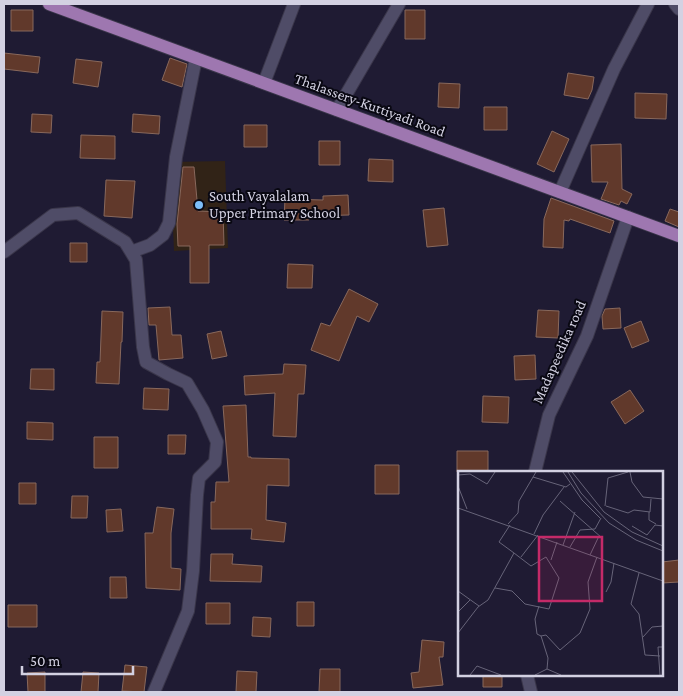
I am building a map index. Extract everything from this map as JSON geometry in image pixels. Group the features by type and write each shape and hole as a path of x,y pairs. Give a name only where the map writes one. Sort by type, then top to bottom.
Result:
{"main road":[{"name":"Thalassery-Kuttiyadi Road","path":"49,4 679,236"}],"street":[{"path":"264,83 294,4"},
{"path":"337,110 399,4"},
{"path":"560,192 614,69 648,4"},
{"path":"675,4 679,9"},
{"path":"131,252 150,245 163,235 169,223 176,157 196,58"},
{"path":"4,252 53,215 78,213 125,242 136,260 143,347 146,362 187,383 203,410 217,442 215,462 199,478 193,571 188,611 154,692"},
{"name":"Madapeedika road","path":"535,471 549,415 587,336 628,217"},
{"path":"527,676 531,692"}],"shaded area":[{"name":"South Vayalalam Upper Primary School","path":"225,161 228,248 174,251 170,162"}],"building":[{"path":"11,10 33,10 33,31 11,31"},
{"path":"405,10 425,10 425,39 405,39"},
{"path":"4,53 40,57 38,73 4,69"},
{"path":"170,58 187,64 182,87 162,80"},
{"path":"76,59 102,62 98,87 73,83"},
{"path":"568,73 594,77 588,99 564,95"},
{"path":"439,83 460,84 459,108 438,107"},
{"path":"635,93 667,94 666,119 635,118"},
{"path":"484,107 507,107 507,130 484,130"},
{"path":"32,114 52,115 51,133 31,132"},
{"path":"133,114 160,116 159,134 132,132"},
{"path":"244,125 267,125 267,147 244,147"},
{"path":"552,131 569,139 554,172 537,164"},
{"path":"81,135 115,136 115,159 80,158"},
{"path":"319,141 340,141 340,165 319,165"},
{"path":"621,144 622,189 632,194 627,204 621,201 619,205 601,199 608,182 592,182 591,145"},
{"path":"369,159 393,160 393,182 368,181"},
{"path":"183,167 194,167 198,211 223,212 224,245 209,245 209,283 190,283 190,246 178,246 177,224"},
{"path":"106,180 135,181 132,218 104,216"},
{"path":"348,195 349,215 309,216 309,220 284,220 285,199 323,200 323,196"},
{"path":"551,198 614,221 610,233 570,219 569,221 564,220 563,248 543,247 544,219"},
{"path":"444,208 448,245 427,247 423,210"},
{"path":"670,209 679,212 679,227 665,221"},
{"path":"70,243 87,243 87,262 70,262"},
{"path":"288,264 313,265 312,288 287,288"},
{"path":"349,289 378,304 369,322 357,316 339,361 311,350 321,323 330,326"},
{"path":"170,307 172,335 181,335 183,358 159,360 156,325 149,325 148,308"},
{"path":"620,308 621,328 603,329 602,316 605,309"},
{"path":"538,310 559,311 558,338 536,337"},
{"path":"102,311 123,312 119,384 96,383 97,362 100,362"},
{"path":"641,321 649,341 632,348 624,328"},
{"path":"221,331 227,356 212,359 207,334"},
{"path":"535,355 536,379 515,380 514,356"},
{"path":"284,364 306,365 304,394 298,394 296,437 273,436 275,393 245,395 244,376 283,374"},
{"path":"31,369 54,369 54,390 30,389"},
{"path":"144,388 169,389 168,410 143,409"},
{"path":"630,390 644,411 625,424 611,402"},
{"path":"483,396 509,397 508,423 482,422"},
{"path":"246,405 248,457 289,459 289,486 267,485 266,520 286,523 284,542 251,539 252,529 211,529 211,502 215,502 216,482 229,482 223,406"},
{"path":"27,422 53,423 53,440 27,439"},
{"path":"168,435 186,435 185,454 168,454"},
{"path":"94,437 118,437 118,468 94,468"},
{"path":"457,451 488,451 488,471 457,472"},
{"path":"375,465 399,465 399,494 375,494"},
{"path":"19,483 36,483 36,504 19,504"},
{"path":"72,496 88,496 87,518 71,518"},
{"path":"157,507 174,509 171,533 171,568 181,569 180,590 146,588 145,533 153,533"},
{"path":"121,509 123,531 107,532 106,510"},
{"path":"211,554 233,554 232,564 262,566 261,582 210,581"},
{"path":"679,560 679,582 663,583 663,562"},
{"path":"110,577 126,577 127,598 110,598"},
{"path":"297,602 314,602 314,626 297,626"},
{"path":"206,603 230,603 230,624 206,624"},
{"path":"8,605 37,605 37,627 8,627"},
{"path":"253,617 271,618 270,637 252,636"},
{"path":"422,640 444,642 443,657 439,657 443,685 413,688 411,673 419,672"},
{"path":"125,665 147,667 144,692 122,691"},
{"path":"320,669 340,669 340,692 319,692"},
{"path":"237,671 257,672 256,692 236,692"},
{"path":"45,672 45,692 28,692 27,673"},
{"path":"83,672 99,673 98,692 81,692"},
{"path":"483,676 502,676 502,687 483,687"}],"place":[{"name":"South Vayalalam Upper Primary School","path":"199,205"}]}
